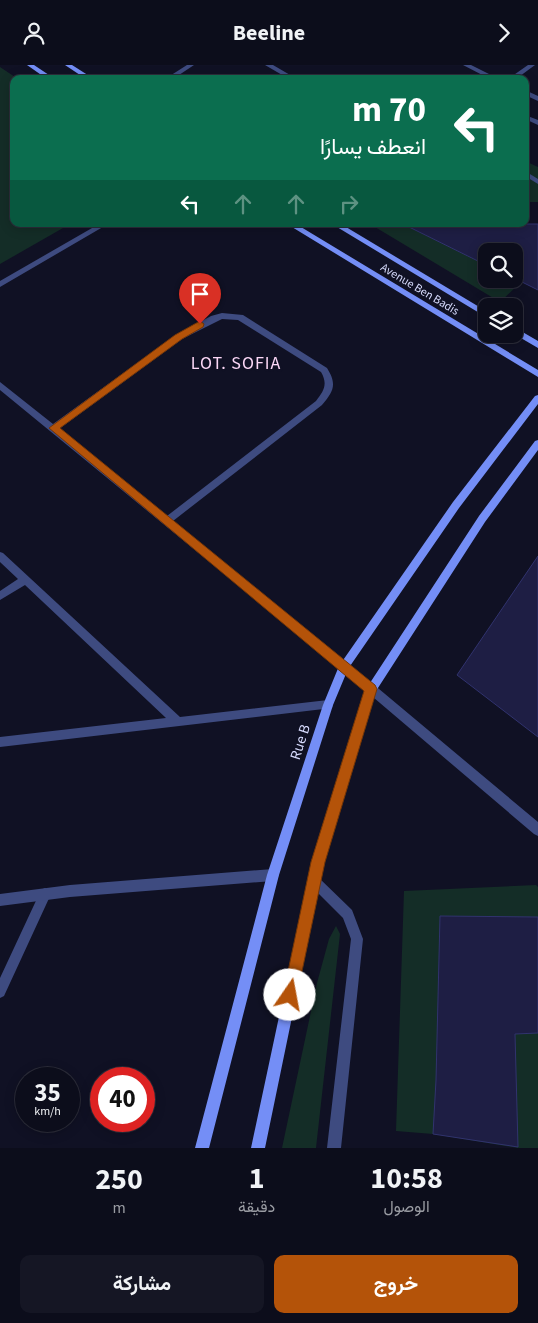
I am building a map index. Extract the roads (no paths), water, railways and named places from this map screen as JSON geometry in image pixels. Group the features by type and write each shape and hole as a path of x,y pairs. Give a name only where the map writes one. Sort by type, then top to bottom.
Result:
{"street":[{"path":"30,65 46,75"},
{"path":"68,65 84,75"},
{"path":"175,75 191,65"},
{"path":"268,65 287,75"},
{"path":"466,65 485,75"},
{"path":"517,75 532,65"},
{"path":"0,284 99,227"},
{"name":"Avenue Ben Badis","path":"296,227 538,374"},
{"name":"Avenue Ben Badis","path":"341,227 478,309"},
{"path":"54,428 179,337 200,324 222,316 240,317 324,370 331,383 330,391 319,403 167,521"},
{"path":"523,336 538,345"},
{"path":"0,385 344,665 538,830"},
{"name":"Rue B","path":"202,1148 272,875 328,705 344,665 456,505 538,398"},
{"path":"258,1148 314,881 370,689 482,519 538,443"},
{"path":"0,557 177,721"},
{"path":"0,596 25,580"},
{"path":"0,742 328,705"},
{"path":"0,900 45,894 272,875"},
{"path":"314,881 348,914 357,939 334,1148"},
{"path":"0,992 45,894"}],"district":[{"name":"LOT. SOFIA","path":"236,363"}]}
